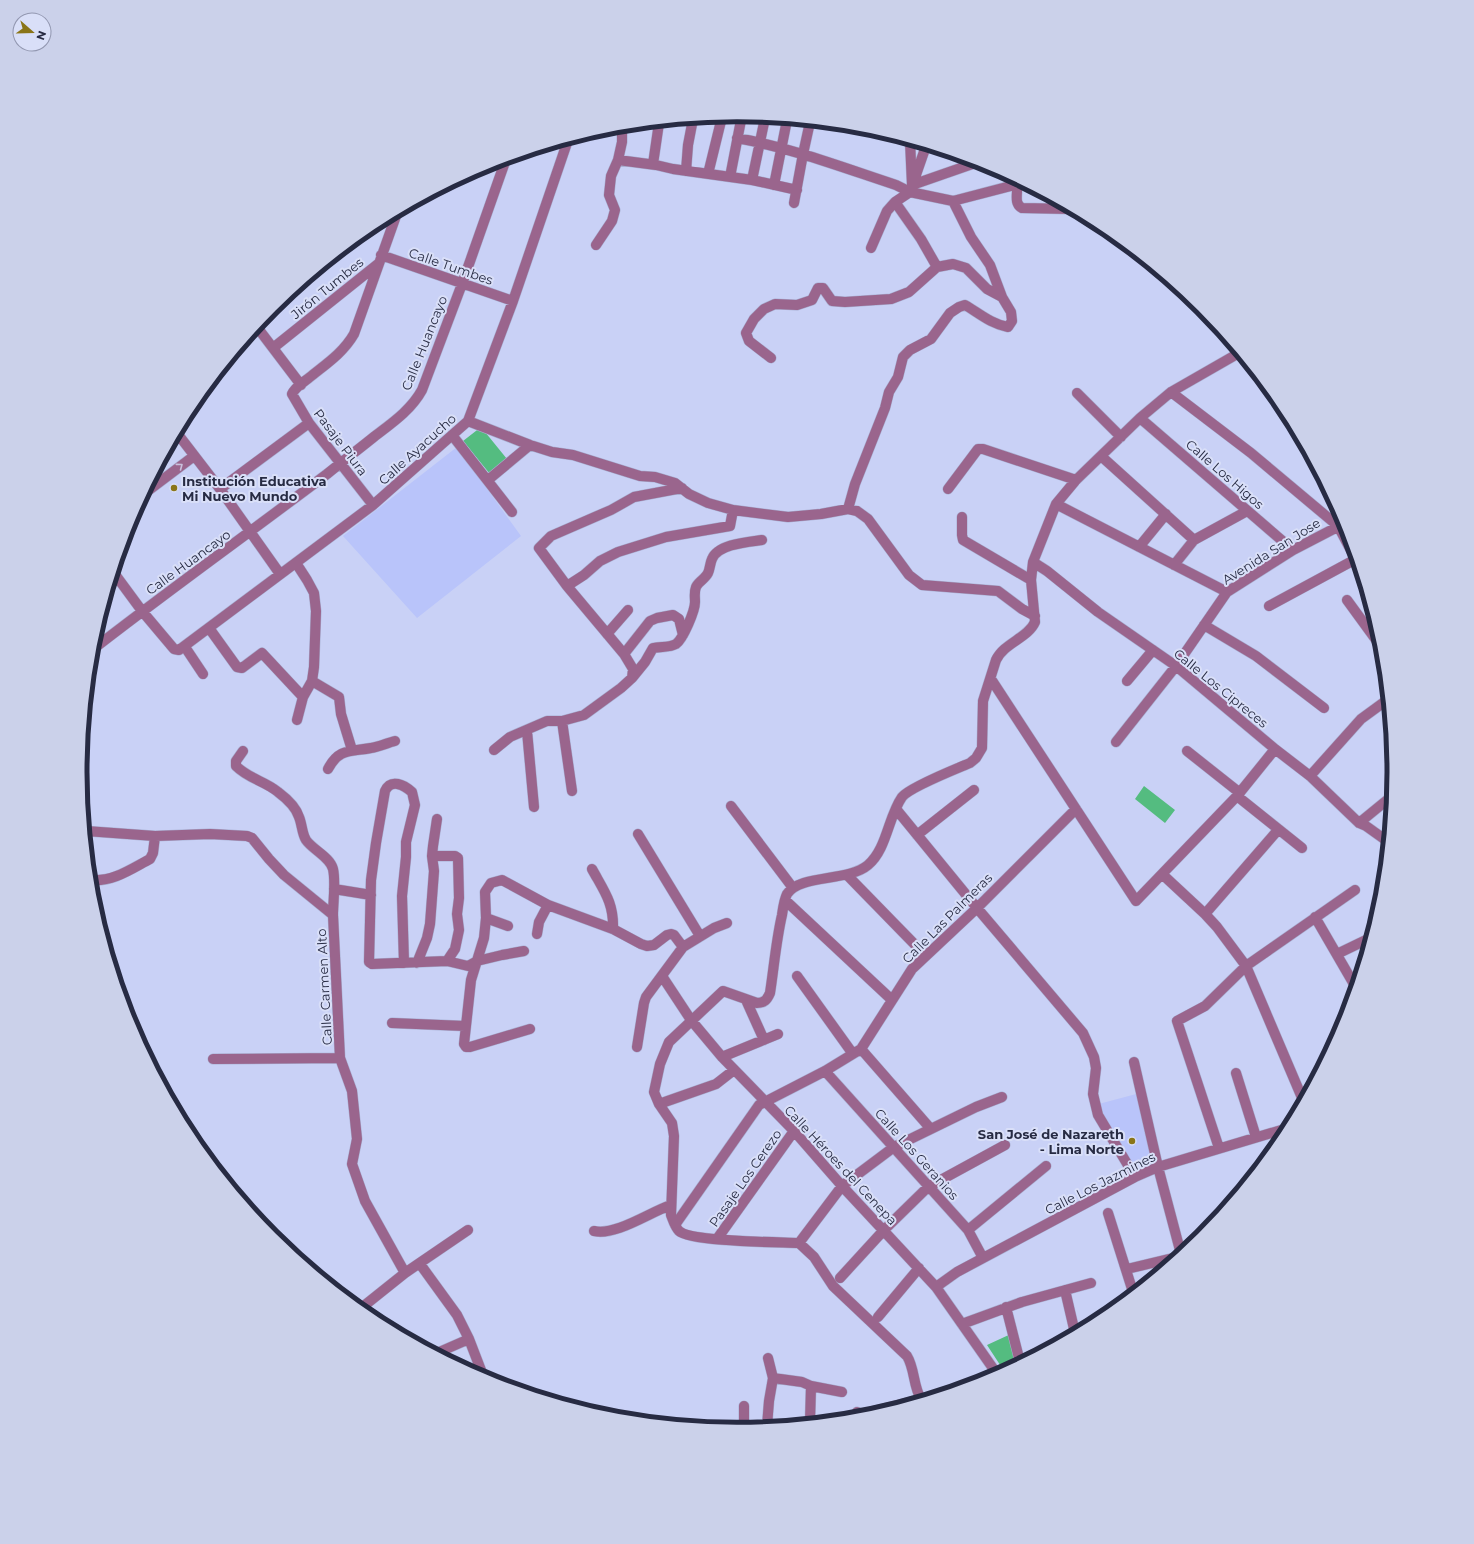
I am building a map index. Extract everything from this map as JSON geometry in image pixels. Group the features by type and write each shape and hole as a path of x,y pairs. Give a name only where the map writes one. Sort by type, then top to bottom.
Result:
{"street":[{"path":"708,174 720,122"},
{"path":"730,177 740,122"},
{"path":"686,171 688,145 692,123"},
{"path":"752,180 763,123"},
{"path":"774,185 786,124"},
{"path":"794,203 809,126"},
{"path":"653,164 659,127"},
{"path":"596,245 612,221 615,210 609,195 612,176 618,160 622,142 622,132"},
{"path":"737,138 760,142 803,154 896,186 953,201 1013,184"},
{"name":"Calle Ayacucho","path":"185,647 280,574 373,506 468,421 513,301 566,145"},
{"path":"910,145 911,189"},
{"path":"911,189 925,150"},
{"path":"618,160 653,164 686,171 752,180 797,190"},
{"name":"Calle Huancayo","path":"99,644 340,464 393,422 417,399 422,390 462,284 504,165"},
{"path":"871,248 887,211 895,202 911,189 970,165"},
{"path":"1019,186 1017,203 1022,208 1062,209"},
{"path":"848,509 855,484 889,392 898,377 903,357 910,350 931,339 950,313 965,305 999,326 1008,327 1012,321 1011,312 1002,297 990,265 971,237 953,201"},
{"path":"895,202 921,239 937,267"},
{"path":"260,330 300,385 339,354 349,342 356,330 393,221"},
{"name":"Calle Tumbes","path":"380,259 513,301"},
{"name":"Jirón Tumbes","path":"273,348 380,259"},
{"path":"771,358 749,341 746,333 754,319 764,309 775,304 797,305 812,300 818,288 823,288 832,301 845,302 891,299 909,292 937,267 952,264 966,268 987,289 1002,297"},
{"path":"919,1396 915,1388 910,1361 907,1356 833,1286 814,1257 799,1243 690,1237 679,1231 671,1214 670,1205 674,1136 672,1123 659,1104 654,1092 660,1064 669,1042 723,991 757,1003 762,1003 769,996 777,935 785,900 793,888 808,882 847,875 868,865 878,855 896,809 903,796 925,782 970,763 976,758 982,748 983,701 999,654 1033,627 1035,616 1032,604 1031,580 1033,562 1056,504 1076,480 1140,418 1172,392 1236,355"},
{"name":"Pasaje Piura","path":"300,385 292,392 292,395 309,423 373,506"},
{"path":"1172,392 1336,520"},
{"path":"1077,393 1121,437"},
{"name":"Calle Los Higos","path":"1140,418 1293,550"},
{"path":"468,421 552,452 573,455 640,476 655,477 675,483 688,494 708,503 733,510 788,517 821,514 848,509 857,511 868,519 909,575 922,585 998,591 1022,609 1035,616"},
{"path":"220,489 309,423"},
{"path":"452,435 512,512"},
{"path":"180,437 220,489 280,574"},
{"path":"488,480 530,445"},
{"path":"948,489 978,449 983,449 1076,480"},
{"path":"154,486 194,456"},
{"path":"1101,456 1194,540"},
{"path":"632,678 633,669 624,654 567,586 539,548 551,536 611,510 634,497 682,488"},
{"path":"1056,504 1227,592"},
{"path":"567,586 584,575 600,561 618,552 666,537 730,526 733,510"},
{"path":"1174,565 1194,540 1247,511"},
{"path":"1139,547 1166,514"},
{"path":"962,517 963,540 1031,580"},
{"name":"Avenida San Jose","path":"1116,742 1176,666 1227,592 1293,550 1339,526"},
{"path":"494,750 510,738 547,721 562,721 584,715 621,688 632,678 645,662 653,648 660,646 668,647 677,643 683,635 695,603 694,591 697,585 709,572 712,558 716,552 724,548 762,540"},
{"path":"1270,606 1352,561"},
{"name":"Calle Los Cipreces","path":"1033,562 1047,571 1098,612 1176,666 1275,749 1310,776 1359,823 1366,826 1383,838"},
{"path":"296,563 314,593 316,619 312,681 303,697 297,720"},
{"path":"117,577 142,611 174,649 178,651 185,647 203,674"},
{"path":"1347,600 1373,635"},
{"path":"607,634 628,610"},
{"path":"624,654 650,621 657,618 673,615 679,619 683,635"},
{"path":"1204,625 1256,656 1324,708"},
{"path":"209,628 238,667 242,668 262,653 303,697"},
{"path":"1127,681 1153,650"},
{"path":"991,679 1136,901 1238,795 1275,749"},
{"path":"312,681 339,697 341,714 352,750"},
{"path":"1310,776 1361,720 1383,703"},
{"path":"562,721 572,791"},
{"path":"527,731 534,807"},
{"path":"328,769 332,761 338,755 352,750 371,748 395,741"},
{"path":"243,751 236,761 236,766 248,776 278,791 295,807 305,839 328,861 333,869 333,915"},
{"path":"1188,751 1278,830 1302,848"},
{"path":"404,963 402,885 406,857 406,842 415,805 412,792 399,784 395,784 389,785 385,791 376,843 371,895 369,962 372,964 417,963 447,961 468,966 477,961 524,951"},
{"path":"917,835 974,790"},
{"path":"1359,823 1386,801"},
{"path":"731,806 793,888"},
{"path":"896,809 977,908 1083,1033 1094,1057 1096,1068 1093,1094 1098,1115 1134,1178"},
{"name":"Calle Las Palmeras","path":"675,1225 759,1105 857,1052 912,969 977,908 1076,809"},
{"path":"417,963 427,938 430,924 434,872 432,856 437,819"},
{"path":"1205,914 1278,830"},
{"name":"Calle Carmen Alto","path":"90,831 155,836 210,834 247,836 252,838 268,859 284,875 333,915 340,1058 352,1092 357,1139 352,1164 365,1201 405,1273"},
{"path":"638,834 700,936"},
{"path":"96,880 102,881 113,878 150,859 153,853 155,836"},
{"path":"432,856 455,856 458,858 459,898 457,914 459,930 455,949 447,961"},
{"path":"592,869 612,905 613,929"},
{"path":"1162,874 1217,927 1246,966 1301,1095"},
{"path":"847,875 926,956"},
{"path":"530,1030 470,1047 466,1047 464,1044 471,980 484,938 486,918 485,892 491,884 498,880 502,880 548,905 613,929 647,946 654,945 667,934 671,934 674,935 683,947"},
{"path":"334,889 371,895"},
{"path":"1219,1148 1177,1022 1205,1006 1246,966 1355,890"},
{"path":"785,900 892,1000"},
{"path":"537,934 539,922 548,905"},
{"path":"1315,917 1353,981"},
{"path":"486,918 508,926"},
{"path":"637,1047 644,1000 683,947 714,928 727,923"},
{"path":"1337,954 1365,941"},
{"name":"Calle Héroes del Cenepa","path":"662,976 691,1020 722,1057 794,1131 842,1186 936,1287 994,1369"},
{"path":"798,976 857,1052 930,1128"},
{"path":"746,1000 764,1040"},
{"path":"392,1023 465,1026"},
{"path":"722,1057 778,1034"},
{"path":"213,1059 340,1058"},
{"path":"1134,1062 1158,1167 1180,1248"},
{"path":"659,1104 716,1084 734,1070"},
{"name":"Calle Los Geranios","path":"825,1070 968,1230 983,1258"},
{"path":"1236,1073 1256,1137"},
{"path":"799,1243 842,1186 894,1148 930,1128 976,1106 1002,1097"},
{"name":"Pasaje Los Cerezo","path":"718,1239 794,1131"},
{"name":"Calle Los Jazmines","path":"936,1287 957,1272 1134,1178 1158,1167 1278,1131"},
{"path":"840,1278 884,1230 928,1187 1005,1145"},
{"path":"968,1230 1046,1166"},
{"path":"594,1230 599,1232 620,1227 642,1219 657,1210 670,1205"},
{"path":"1108,1213 1132,1289"},
{"path":"365,1305 405,1273 468,1230"},
{"path":"1127,1269 1168,1259"},
{"path":"420,1264 457,1315 480,1369"},
{"path":"878,1317 919,1268"},
{"path":"962,1324 1006,1307 1091,1283"},
{"path":"1065,1290 1074,1327"},
{"path":"1006,1307 1019,1357"},
{"path":"442,1351 468,1339"},
{"path":"767,1421 773,1378 768,1358"},
{"path":"773,1378 802,1382 811,1386 842,1392"},
{"path":"810,1417 811,1386"},
{"path":"744,1406 744,1422"}],"shaded area":[{"path":"457,447 521,536 417,618 343,536"},
{"name":"San José de Nazareth - Lima Norte","path":"1140,1093 1158,1167 1135,1177 1095,1105"}],"green space":[{"path":"481,427 507,459 490,474 463,441"},
{"path":"1144,786 1175,810 1165,823 1135,799"},
{"path":"1013,1333 1019,1357 1001,1366 987,1345"}],"place":[{"name":"Institución Educativa Mi Nuevo Mundo","path":"174,488"},
{"name":"San José de Nazareth - Lima Norte","path":"1132,1141"}]}
